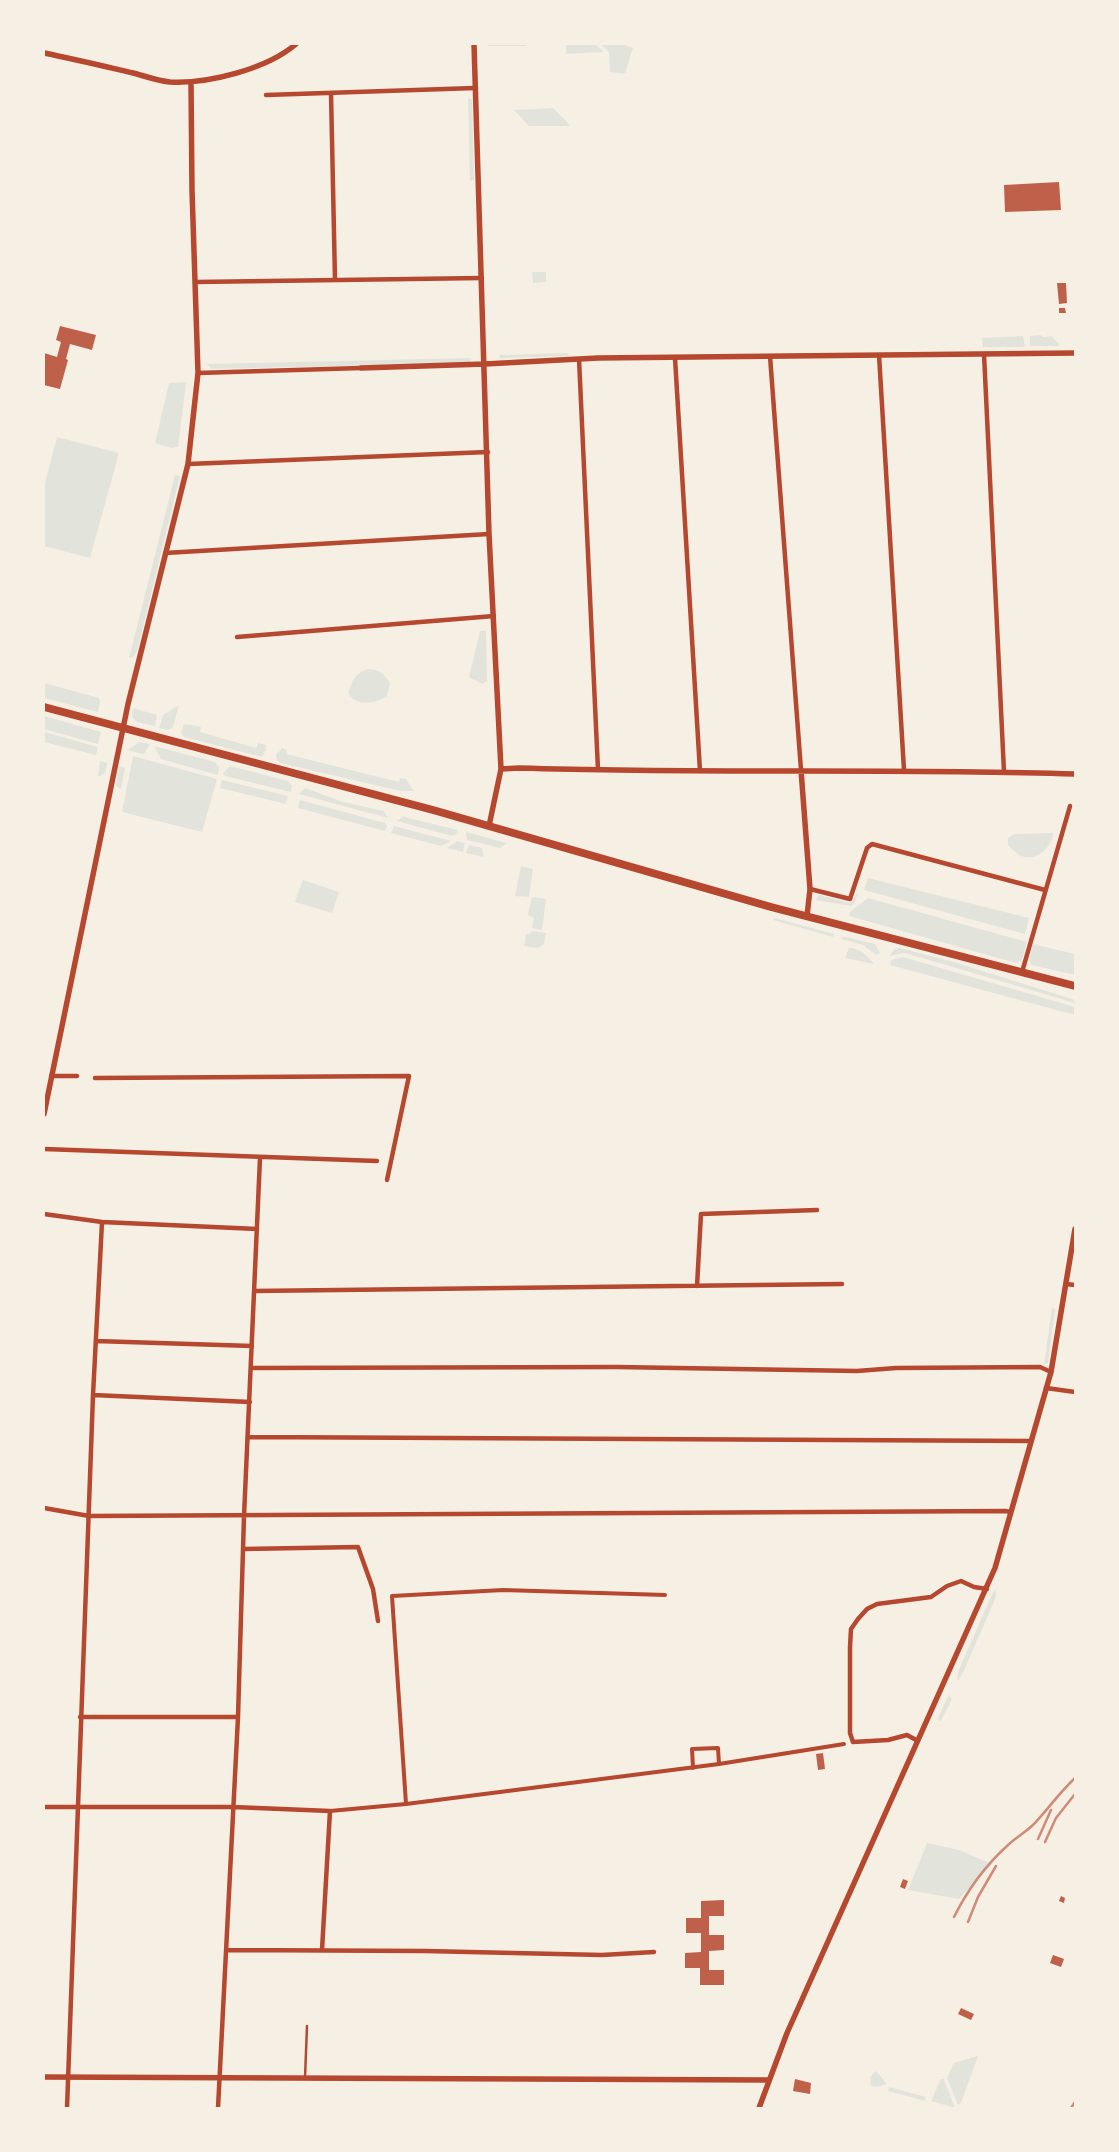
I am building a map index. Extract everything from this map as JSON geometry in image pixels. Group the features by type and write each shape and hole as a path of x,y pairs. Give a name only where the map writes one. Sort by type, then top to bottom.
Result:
{"main road":[{"path":"44,707 489,826 807,916 1075,986"}],"street":[{"path":"44,53 169,82 191,82 231,75 256,66 296,44"},
{"path":"474,44 488,452 489,534 501,770 489,826"},
{"path":"44,1114 47,1075 81,936 122,728 188,464 198,373 192,190 191,82"},
{"path":"266,95 475,88"},
{"path":"331,93 335,280"},
{"path":"196,282 482,278"},
{"path":"198,373 485,364 579,359 1075,353"},
{"path":"984,354 1004,772"},
{"path":"879,355 904,770"},
{"path":"770,356 810,889 807,916"},
{"path":"675,358 700,771"},
{"path":"579,359 598,770"},
{"path":"188,464 488,452"},
{"path":"165,553 489,534"},
{"path":"236,637 494,616"},
{"path":"501,770 519,768 700,771 904,770 1075,774"},
{"path":"1022,972 1044,890 1070,806"},
{"path":"810,889 850,899 867,848 872,844 1044,890"},
{"path":"47,1075 77,1076"},
{"path":"95,1078 409,1076 387,1180"},
{"path":"44,1149 260,1158 377,1160"},
{"path":"218,2108 238,1717 244,1516 260,1158"},
{"path":"697,1286 701,1214 817,1210"},
{"path":"44,1214 102,1222 257,1229"},
{"path":"67,2108 80,1717 86,1619 93,1395 102,1222"},
{"path":"760,2108 787,2033 987,1588 1012,1512 1051,1372 1075,1229"},
{"path":"254,1291 842,1284"},
{"path":"1066,1284 1075,1286"},
{"path":"96,1341 252,1346"},
{"path":"252,1368 617,1367 858,1370 1040,1367 1051,1372"},
{"path":"1046,1388 1075,1392"},
{"path":"93,1395 250,1402"},
{"path":"249,1437 1032,1441"},
{"path":"44,1508 89,1516 1012,1512"},
{"path":"244,1549 358,1547 373,1589 378,1621"},
{"path":"918,1741 907,1735 888,1740 853,1742 850,1733 851,1629 867,1609 877,1604 932,1597 948,1586 961,1581 974,1587 987,1588"},
{"path":"406,1804 392,1596 503,1590 666,1595"},
{"path":"80,1717 238,1717"},
{"path":"44,1807 233,1807 330,1811 406,1804 693,1768 844,1744"},
{"path":"693,1768 692,1749 718,1748 719,1764"},
{"path":"322,1950 330,1811"},
{"path":"227,1950 602,1955 654,1952"},
{"path":"44,2077 305,2080 769,2080"}],"lane":[{"path":"844,1744 853,1742"},
{"path":"305,2080 307,2026"}],"shaded area":[{"path":"488,44 528,44 526,46 488,46"},
{"path":"566,44 595,44 604,52 566,54"},
{"path":"600,44 623,44 633,48 625,74 610,72 609,52"},
{"path":"468,98 472,99 474,179 471,181 470,180"},
{"path":"553,108 571,126 529,126 514,110"},
{"path":"532,272 546,272 546,282 533,283"},
{"path":"1041,335 1043,337 1052,336 1060,346 1030,346 1030,336"},
{"path":"1023,336 1025,347 983,347 982,338"},
{"path":"568,353 569,356 500,358 499,355"},
{"path":"471,358 470,363 212,369 206,364"},
{"path":"169,383 186,383 178,447 171,448 155,443"},
{"path":"57,437 119,453 90,558 44,546 44,487"},
{"path":"175,475 180,476 137,651 133,657 129,658"},
{"path":"480,631 486,631 487,681 482,684 469,677"},
{"path":"368,669 375,670 386,677 390,683 387,696 377,701 366,703 356,701 348,693 351,685 360,673"},
{"path":"44,683 99,698 98,712 44,698"},
{"path":"179,705 173,727 168,730 159,728 163,715"},
{"path":"133,708 157,715 155,726 137,722 132,717"},
{"path":"44,716 101,732 98,744 44,729"},
{"path":"184,724 201,727 200,732 256,748 258,743 266,745 266,750 262,757 184,737 181,733"},
{"path":"44,732 98,747 96,755 44,742"},
{"path":"140,742 150,744 144,754 127,750"},
{"path":"154,746 215,762 219,767 218,775 161,759"},
{"path":"282,748 287,750 286,754 399,782 400,778 406,779 414,791 401,791 280,763 276,755"},
{"path":"133,756 217,779 202,832 122,812"},
{"path":"100,761 107,763 105,773 98,777"},
{"path":"119,766 125,768 121,789 116,786"},
{"path":"230,766 288,781 292,786 291,792 225,776 223,773"},
{"path":"222,780 288,796 286,804 220,788"},
{"path":"305,788 343,802 384,811 388,818 299,794"},
{"path":"300,800 385,823 387,826 385,831 298,808"},
{"path":"404,816 458,830 457,834 452,836 397,821"},
{"path":"394,826 451,841 441,846 391,833"},
{"path":"466,832 507,843 500,848 467,840"},
{"path":"1054,833 1047,848 1033,857 1021,856 1008,845 1008,838 1014,834"},
{"path":"457,841 465,843 463,852 447,848"},
{"path":"469,845 482,848 484,857 466,853"},
{"path":"521,866 533,869 529,897 515,896"},
{"path":"868,878 1029,918 1025,934 864,890"},
{"path":"303,880 339,892 332,913 295,902"},
{"path":"857,893 854,904 851,906 815,900 819,895 851,903"},
{"path":"532,897 546,899 542,930 532,928 534,918 528,915"},
{"path":"868,898 1027,942 1022,960 1016,963 849,916 850,912"},
{"path":"774,918 834,935 833,937 773,920"},
{"path":"531,931 546,933 544,944 538,948 524,946 526,934 530,934"},
{"path":"842,936 875,944 880,953 876,955 863,945 841,939"},
{"path":"1033,944 1075,954 1075,975 1032,965 1029,960"},
{"path":"849,948 860,951 874,964 845,958"},
{"path":"900,948 954,962 1075,1000 1075,1003 905,953 889,956 895,949"},
{"path":"903,957 1075,1007 1075,1015 890,965 891,960"},
{"path":"1052,1308 1055,1309 1049,1356 1048,1363 1044,1365"},
{"path":"996,1590 996,1597 962,1675 957,1681 958,1672 993,1592"},
{"path":"949,1695 952,1699 941,1721 937,1720"},
{"path":"927,1843 959,1850 992,1864 959,1899 908,1890"},
{"path":"978,2056 961,2103 958,2105 947,2078 954,2063"},
{"path":"876,2071 887,2084 878,2087 871,2086 870,2077"},
{"path":"941,2079 944,2079 955,2108 931,2101"},
{"path":"889,2087 926,2097 925,2101 888,2091"}],"building":[{"path":"1059,182 1061,210 1005,212 1004,185"},
{"path":"1057,283 1066,283 1067,303 1059,304"},
{"path":"1059,308 1065,308 1066,313 1059,313"},
{"path":"60,326 96,335 92,350 70,344 66,359 68,360 60,389 44,385 44,353 57,357 61,342 56,340"},
{"path":"823,1753 825,1769 818,1770 816,1754"},
{"path":"903,1879 908,1881 905,1889 900,1887"},
{"path":"1061,1896 1065,1898 1064,1903 1059,1901"},
{"path":"724,1900 724,1916 709,1916 709,1935 724,1935 724,1950 709,1951 709,1970 724,1970 724,1985 700,1985 700,1968 685,1968 685,1953 701,1952 701,1933 686,1933 686,1918 701,1918 701,1901"},
{"path":"1053,1955 1064,1959 1061,1967 1050,1963"},
{"path":"961,2008 974,2014 971,2020 958,2014"},
{"path":"795,2079 811,2083 810,2094 793,2091"}],"railway":[{"path":"954,1917 984,1870 1010,1843 1034,1824 1075,1778"},
{"path":"1045,1842 1056,1818 1075,1794"},
{"path":"1038,1839 1051,1810"},
{"path":"968,1922 978,1897 996,1866"},
{"path":"1071,2108 1075,2102"}]}
